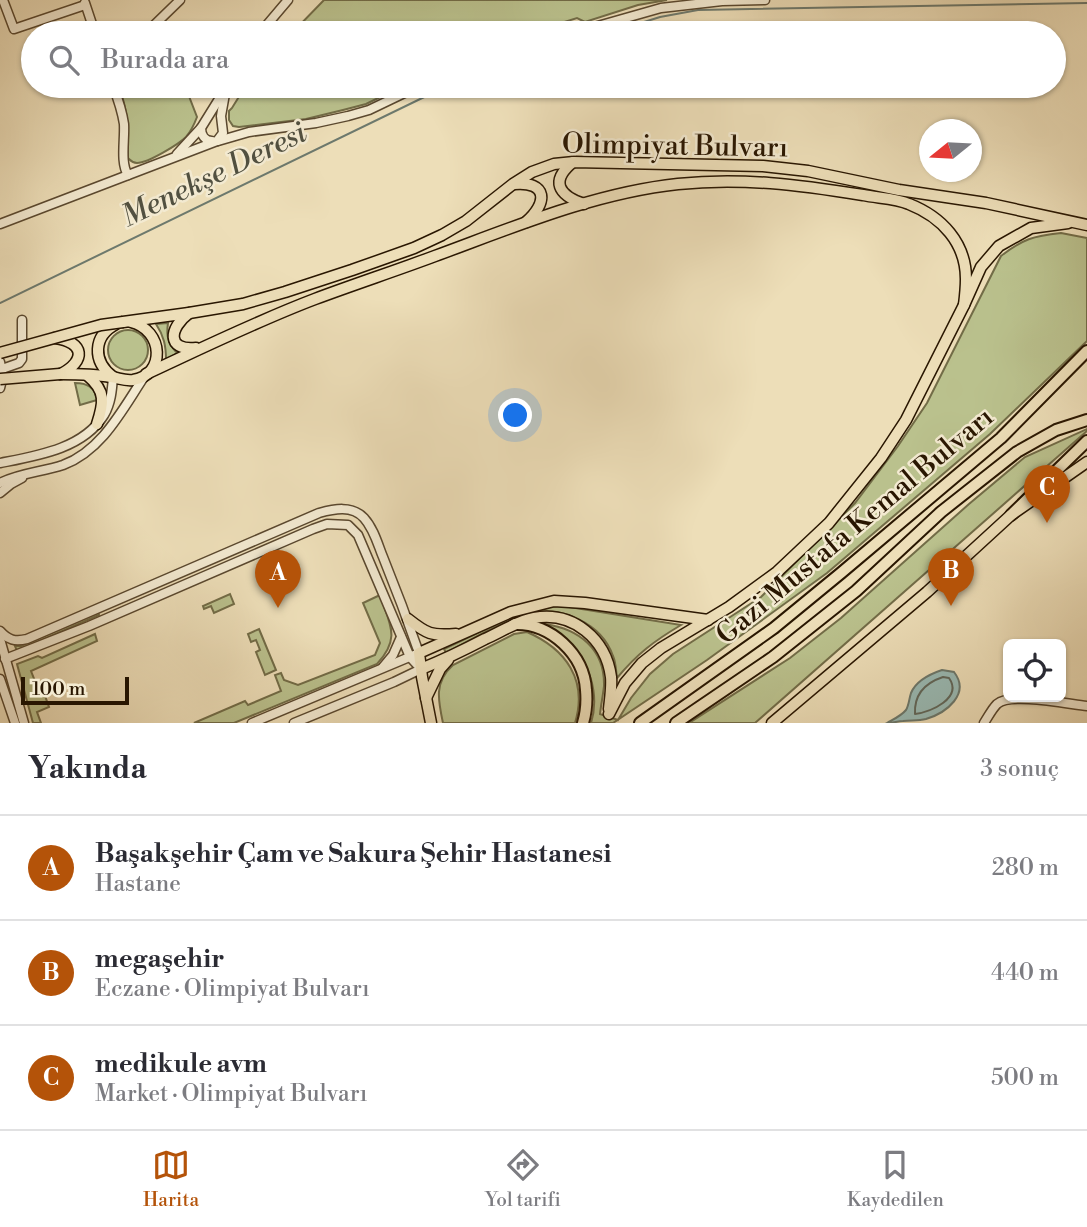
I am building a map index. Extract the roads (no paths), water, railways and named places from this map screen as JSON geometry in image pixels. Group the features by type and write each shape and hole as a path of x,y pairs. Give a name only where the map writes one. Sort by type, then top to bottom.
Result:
{"highway":[{"name":"Gazi Mustafa Kemal Bulvarı","path":"640,723 774,628 841,573 1001,438 1087,351"},
{"name":"Gazi Mustafa Kemal Bulvarı","path":"676,723 773,657 856,591 941,512 1017,452 1056,430 1087,420"},
{"path":"1011,515 1087,441"},
{"path":"515,624 539,627 564,644 575,658 586,688 583,723"}],"main road":[{"name":"Olimpiyat Bulvarı","path":"0,353 101,325 189,313 266,298 352,270 442,235 466,221 513,184 554,164 574,162 786,168 899,190 986,203 1087,225"},
{"path":"574,162 559,177 559,187 569,198 584,204"},
{"path":"1,370 113,377 130,381 271,317 584,204 636,191 715,181 796,184 908,203 947,228 960,246 967,280 964,305"},
{"path":"513,184 532,184 540,192 541,199 536,213 523,225"},
{"path":"421,669 515,624 532,618 553,618 580,626 603,650 611,679 609,714 625,683 642,663 777,572 829,523 881,458 906,420 981,267 999,246 1031,228 1073,222"},
{"path":"189,313 177,323 173,331 174,340 189,349 201,348"},
{"path":"113,377 101,364 98,346 107,330 114,324 123,322 142,325 155,339 156,358 146,374"},
{"path":"55,338 71,342 79,355 77,363 71,369 60,374"},
{"path":"87,376 98,386 103,398 97,424"},
{"path":"772,723 917,600 1011,515 1087,462"},
{"path":"1074,472 1087,473"},
{"path":"430,723 421,669 415,655 511,612 554,601 708,620"},
{"path":"408,619 422,631 432,635 463,634"},
{"path":"426,698 440,669 451,656"}],"street":[{"path":"4,0 14,29 21,26"},
{"path":"158,21 180,0"},
{"path":"270,21 288,0"},
{"path":"615,21 660,8 722,1 765,0"},
{"path":"35,21 85,2 91,21"},
{"path":"117,98 124,123 123,166 128,175"},
{"path":"175,156 201,128 219,98"},
{"path":"216,141 223,132 221,116 224,98"},
{"path":"0,224 216,141 249,132 348,116 394,98"},
{"path":"207,119 218,120 227,130 249,132"},
{"path":"201,128 204,138 216,141"},
{"path":"124,157 130,167 140,170"},
{"path":"111,181 124,157"},
{"path":"0,388 3,376 1,370 19,363 22,359 22,320"},
{"path":"0,483 65,464 91,448 107,432 146,374"},
{"path":"0,463 63,447 84,435 104,414 113,377"},
{"path":"0,493 31,474"},
{"path":"0,631 4,636 16,641 26,639 319,513 343,508 364,517 373,533 408,619 415,655"},
{"path":"3,657 89,626 327,524 348,525 358,535 401,637 415,655"},
{"path":"279,530 285,541"},
{"path":"383,668 393,655 401,637"},
{"path":"0,639 24,723"},
{"path":"253,723 415,655"},
{"path":"294,723 421,669"},
{"path":"0,679 15,723"},
{"path":"984,723 998,704 1006,699 1020,698 1087,706"}],"water":[{"path":"942,670 954,672 958,680 960,688 954,702 926,719 887,723 906,710 916,685"}],"waterway":[{"name":"Menekşe Deresi","path":"647,21 698,10 1087,3"},
{"name":"Menekşe Deresi","path":"0,303 422,98"}],"place":[{"name":"medikule avm","path":"1047,523"},
{"name":"megaşehir","path":"951,606"},
{"name":"Başakşehir Çam ve Sakura Şehir Hastanesi","path":"278,608"}]}
